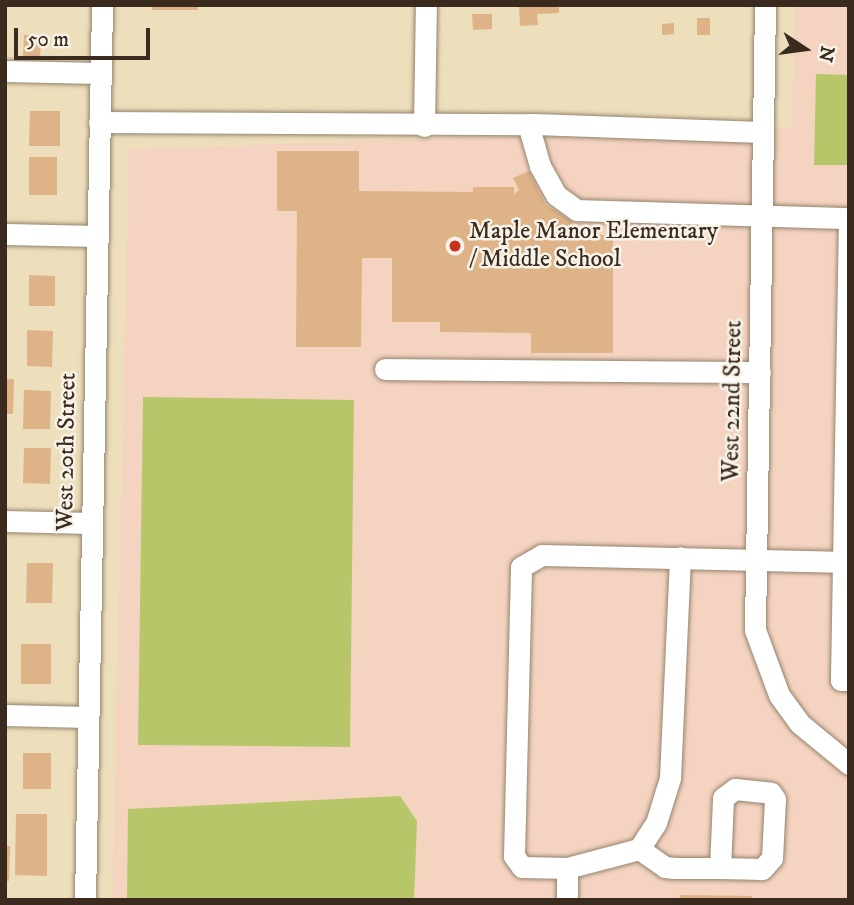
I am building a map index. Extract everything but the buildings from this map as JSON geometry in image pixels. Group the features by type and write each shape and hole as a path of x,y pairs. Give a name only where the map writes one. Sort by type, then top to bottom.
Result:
{"street":[{"name":"West 20th Street","path":"85,900 102,5"},
{"path":"424,126 426,5"},
{"name":"West 22nd Street","path":"765,5 755,630 779,695 799,723 849,764"},
{"path":"5,71 100,73"},
{"path":"99,122 424,126 528,124 762,132"},
{"path":"528,124 540,166 556,195 577,210 762,212 849,218 846,613 841,680 849,680"},
{"path":"5,234 97,236"},
{"path":"385,369 760,372"},
{"path":"5,521 92,523"},
{"path":"680,557 670,778 656,823 639,849 567,868 522,867 514,856 521,567 542,555 680,557 846,562"},
{"path":"5,715 88,717"},
{"path":"639,849 665,867 720,868"},
{"path":"567,868 568,900"}],"shaded area":[{"path":"795,5 849,5 849,900 112,900 129,149 792,127"}],"green space":[{"path":"816,74 849,75 849,165 814,165"},
{"path":"143,397 354,400 350,747 138,745"},
{"path":"400,796 417,821 414,900 127,900 128,809"}],"place":[{"name":"Maple Manor Elementary / Middle School","path":"455,246"}]}
